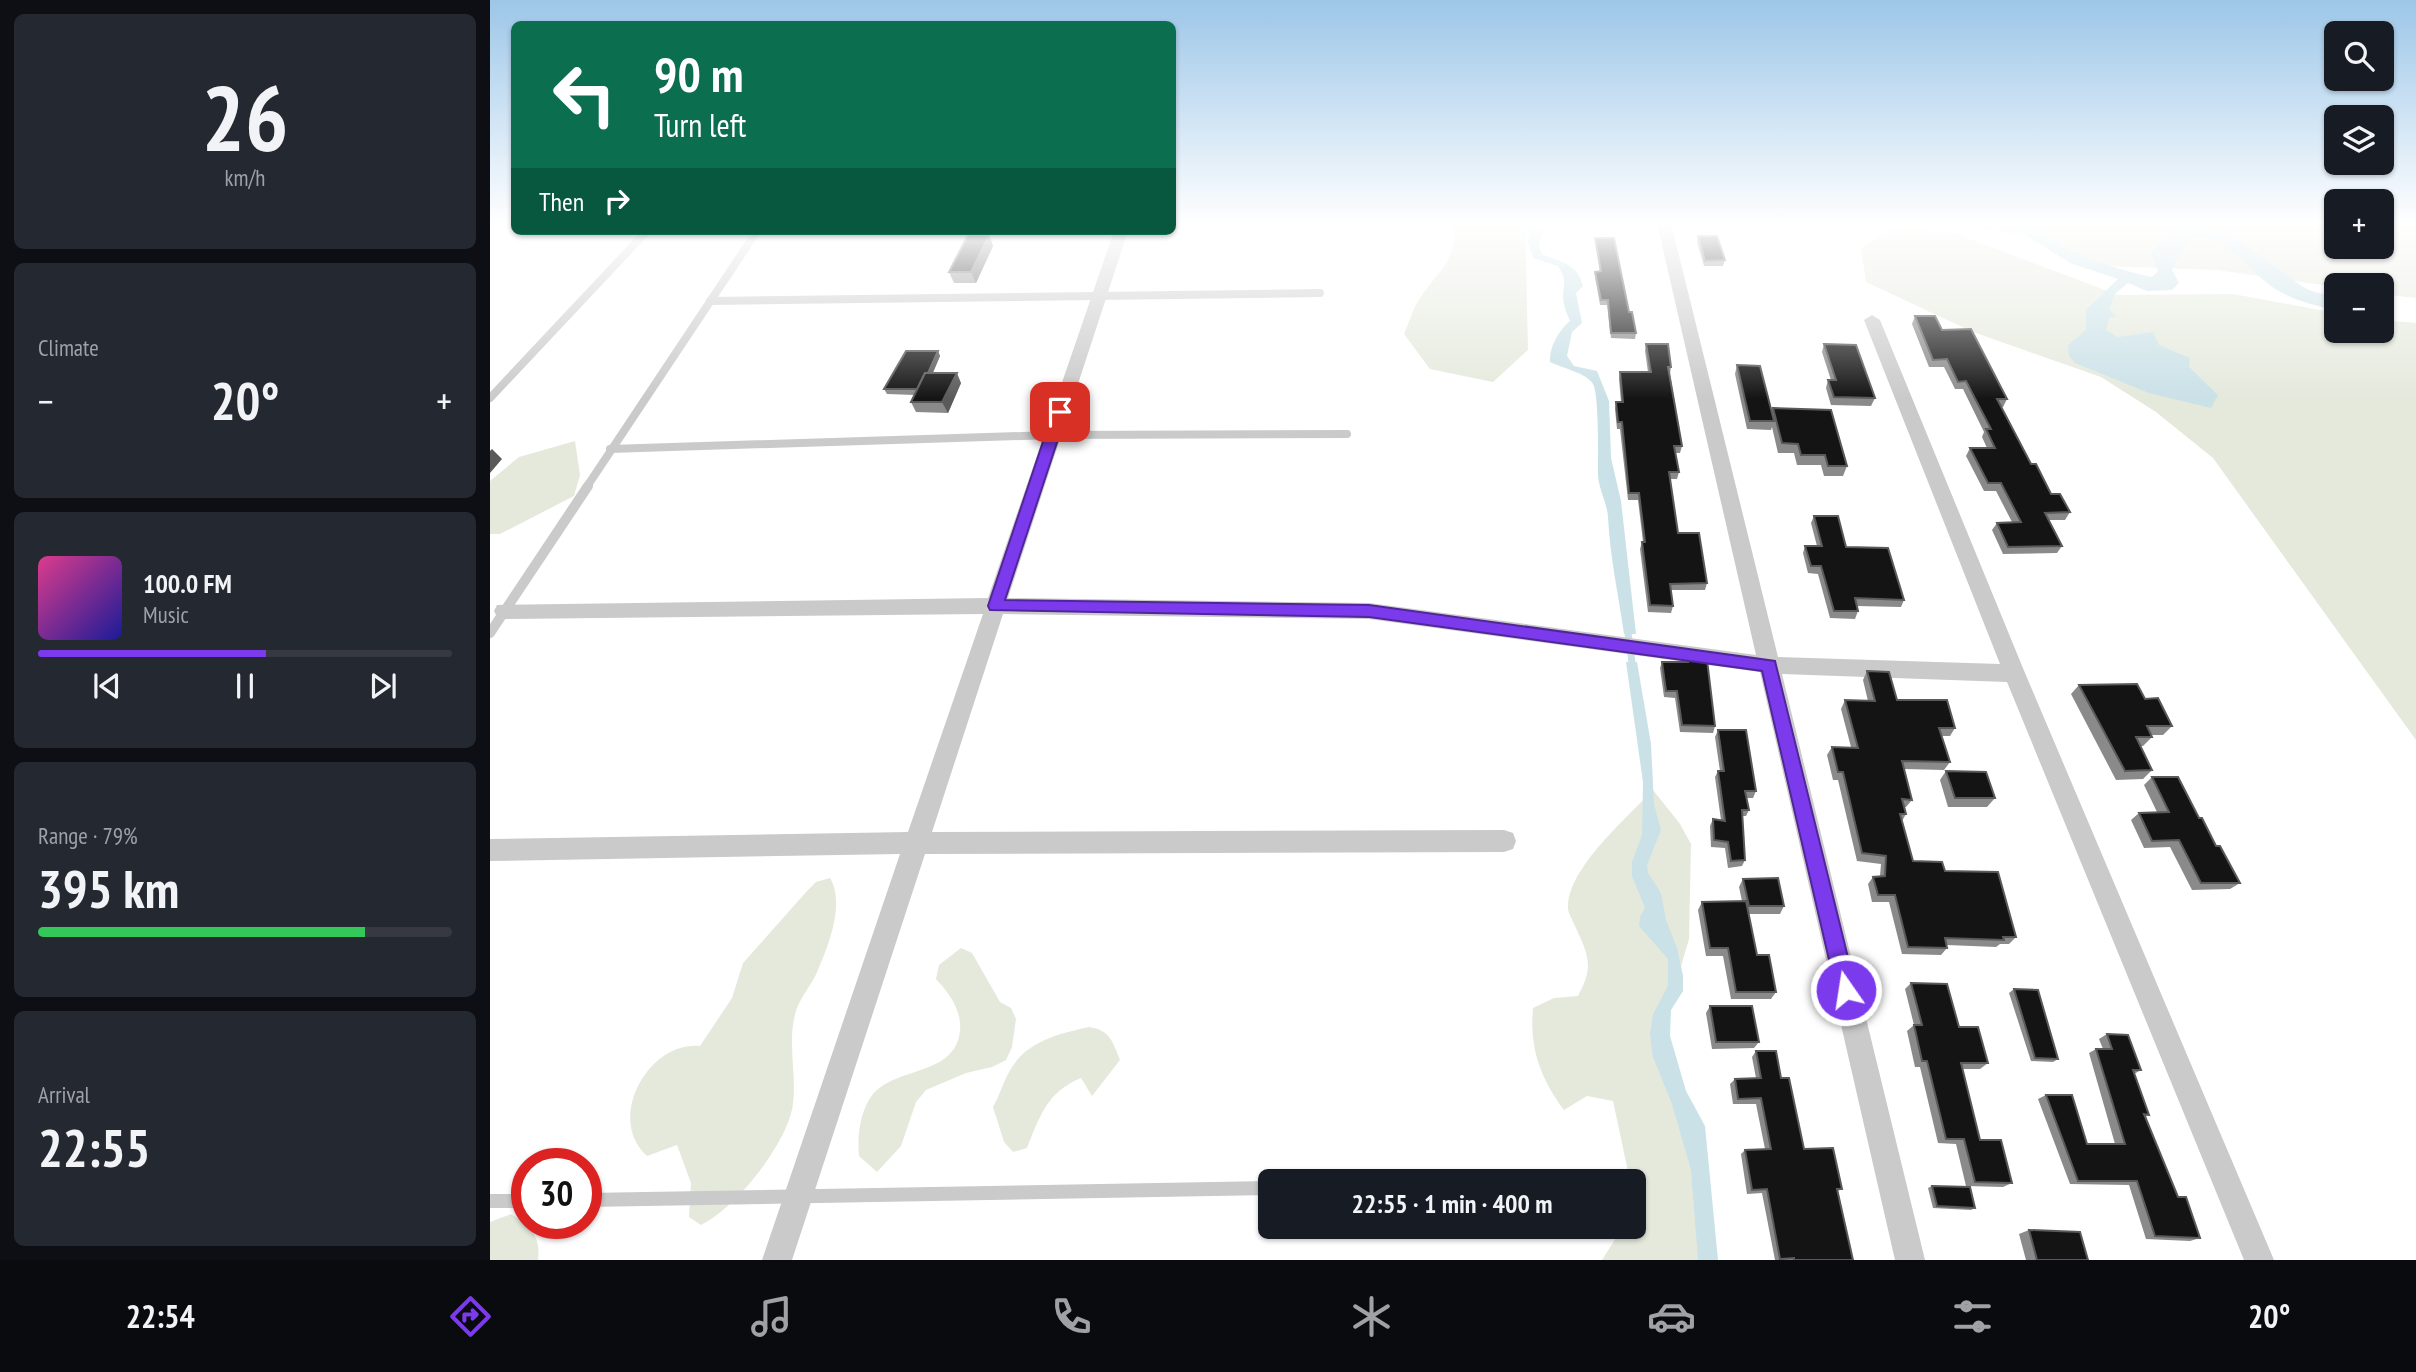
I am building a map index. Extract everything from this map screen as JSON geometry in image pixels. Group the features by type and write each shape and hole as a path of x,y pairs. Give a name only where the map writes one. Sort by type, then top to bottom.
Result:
{"street":[{"path":"777,1260 1104,282"},
{"path":"1678,282 1910,1260"},
{"path":"1872,320 2014,673 2259,1260"},
{"path":"505,611 995,606 1369,611 1769,665 2014,673"},
{"path":"490,850 916,843 1504,841"}],"lane":[{"path":"490,398 599,282"},
{"path":"490,632 722,282"},
{"path":"710,300 1098,298 1320,293"},
{"path":"610,449 1052,435 1347,434"},
{"path":"602,1200 797,1199 1258,1188"},
{"path":"490,1201 511,1200"}],"shaded area":[{"path":"1432,282 1526,282 1528,350 1493,382 1430,369 1404,334"},
{"path":"1866,282 2083,282 2118,295 2233,294 2324,311 2324,343 2394,343 2394,321 2416,323 2416,740 2213,458 2156,412 2101,377 1973,332"},
{"path":"2300,282 2324,282 2324,285"},
{"path":"2394,282 2416,282 2416,298 2394,295"},
{"path":"575,441 580,475 574,496 500,534 490,534 490,481 519,457"},
{"path":"1653,790 1680,824 1691,844 1689,939 1668,1011 1665,1038 1694,1154 1706,1260 1602,1260 1615,1239 1646,1239 1646,1169 1627,1169 1613,1101 1587,1096 1564,1110 1543,1075 1535,1050 1533,1008 1554,998 1578,996 1583,986 1588,961 1569,913 1571,891 1588,860"},
{"path":"830,878 836,899 831,936 818,970 799,1003 794,1020 794,1092 789,1120 771,1155 744,1190 715,1217 701,1225 689,1217 691,1183 677,1145 647,1156 635,1140 630,1122 632,1103 650,1068 664,1055 681,1047 700,1046 732,998 743,963 816,882"},
{"path":"961,948 972,953 1000,1002 1011,1008 1016,1019 1012,1047 1006,1060 992,1067 966,1073 926,1090 916,1102 901,1146 877,1172 859,1156 859,1132 865,1108 873,1094 884,1085 937,1063 948,1056 956,1045 960,1031 957,1009 936,979 939,965"},
{"path":"1089,1027 1106,1034 1113,1042 1120,1060 1092,1096 1081,1078 1060,1090 1046,1106 1027,1148 1013,1152 1004,1142 993,1107 1012,1067 1036,1044 1057,1035"},
{"path":"511,1214 511,1239 536,1239 538,1260 490,1260 490,1222"}],"water":[{"path":"1564,282 1581,282 1583,286 1576,293 1582,323 1572,332 1567,356 1574,366 1597,371 1609,401 1611,458 1621,501 1636,634 1624,634 1607,511 1598,476 1595,390 1590,380 1550,362 1555,339 1570,321 1563,299"},
{"path":"2115,282 2178,282 2172,290 2147,291 2128,283 2115,294 2109,309 2116,317 2109,318 2106,330 2118,337 2153,332 2159,345 2190,358 2189,367 2218,395 2211,408 2149,393 2075,363 2069,356 2068,345 2086,330 2086,310"},
{"path":"2266,282 2296,282 2305,288 2324,294 2324,307 2311,304 2286,295"},
{"path":"1626,662 1637,662 1651,744 1654,804 1661,830 1647,865 1648,873 1661,893 1683,976 1683,991 1671,1010 1670,1036 1686,1091 1705,1126 1718,1260 1698,1260 1691,1170 1672,1104 1653,1057 1650,1034 1653,1014 1668,986 1668,959 1639,926 1645,908 1632,876 1632,862 1642,835 1643,782"}],"building":[{"path":"1597,282 1623,282 1636,333 1611,333 1608,300 1601,300"},
{"path":"1915,316 1935,316 1942,330 1971,329 2007,399 1997,399 2031,464 2036,464 2051,494 2060,494 2070,512 2045,513 2062,546 2008,547 1997,523 2021,522 2001,483 1988,483 1970,448 1995,448 1986,429 1991,429 1966,381 1958,382 1947,359 1933,360"},
{"path":"1646,344 1668,344 1671,367 1668,367 1682,446 1674,446 1679,472 1669,472 1678,533 1699,533 1707,583 1670,584 1673,606 1650,605 1639,493 1629,493 1622,422 1618,422 1616,402 1623,402 1620,372 1651,372"},
{"path":"1824,344 1856,345 1875,398 1834,397 1828,380 1836,380"},
{"path":"906,351 938,351 917,389 884,389"},
{"path":"1737,365 1760,366 1774,421 1750,421"},
{"path":"925,373 957,373 942,402 911,402"},
{"path":"1773,408 1831,410 1847,466 1828,466 1825,455 1801,455 1798,444 1782,443"},
{"path":"1814,516 1838,516 1846,547 1888,548 1904,600 1855,598 1858,611 1834,611 1821,566 1811,566 1805,546 1822,546"},
{"path":"1687,658 1707,660 1715,726 1682,725 1677,691 1666,691 1662,662 1688,662"},
{"path":"1867,671 1889,672 1897,700 1947,700 1955,728 1939,728 1950,762 1902,761 1912,800 1902,799 1906,814 1900,814 1913,861 1942,862 1945,871 1998,872 2016,937 2003,937 2004,940 1945,938 1947,948 1908,947 1895,895 1878,895 1873,877 1885,876 1886,856 1862,853 1843,772 1838,772 1832,747 1858,748 1845,700 1875,701"},
{"path":"2137,684 2145,699 2158,698 2172,726 2147,726 2152,737 2136,737 2152,770 2125,771 2079,685"},
{"path":"1718,730 1746,730 1756,791 1745,791 1749,810 1742,810 1745,860 1731,861 1728,842 1714,840 1713,819 1725,821 1718,771 1724,771"},
{"path":"1946,771 1986,772 1995,798 1955,798"},
{"path":"2152,777 2178,777 2199,818 2202,818 2216,846 2220,846 2240,883 2201,883 2179,840 2152,841 2139,813 2169,812"},
{"path":"1778,878 1784,906 1749,906 1743,879"},
{"path":"1746,901 1757,955 1769,955 1776,992 1736,992 1728,948 1710,948 1702,902"},
{"path":"1911,983 1947,984 1959,1027 1978,1027 1988,1063 1961,1063 1980,1140 2001,1140 2012,1183 1975,1182 1964,1139 1946,1139 1927,1061 1922,1061 1914,1025 1922,1025"},
{"path":"2014,989 2038,990 2058,1059 2035,1058"},
{"path":"1710,1006 1752,1006 1759,1042 1716,1042"},
{"path":"2107,1034 2128,1035 2141,1070 2133,1070 2149,1115 2144,1114 2178,1197 2186,1197 2200,1238 2155,1236 2137,1181 2078,1181 2046,1095 2072,1095 2087,1144 2125,1144 2096,1049 2112,1049"},
{"path":"1756,1051 1776,1051 1781,1078 1789,1078 1804,1149 1833,1148 1842,1189 1837,1189 1853,1260 1780,1259 1767,1189 1752,1190 1745,1150 1771,1149 1761,1098 1738,1099 1735,1079 1761,1078"},
{"path":"1932,1186 1970,1187 1975,1208 1937,1206"},
{"path":"2029,1230 2080,1232 2088,1260 2037,1260"}],"waterway":[{"path":"1627,626 1633,670"}],"route":[{"path":"1060,412 995,606 1369,611 1769,665 1846,990"}]}
